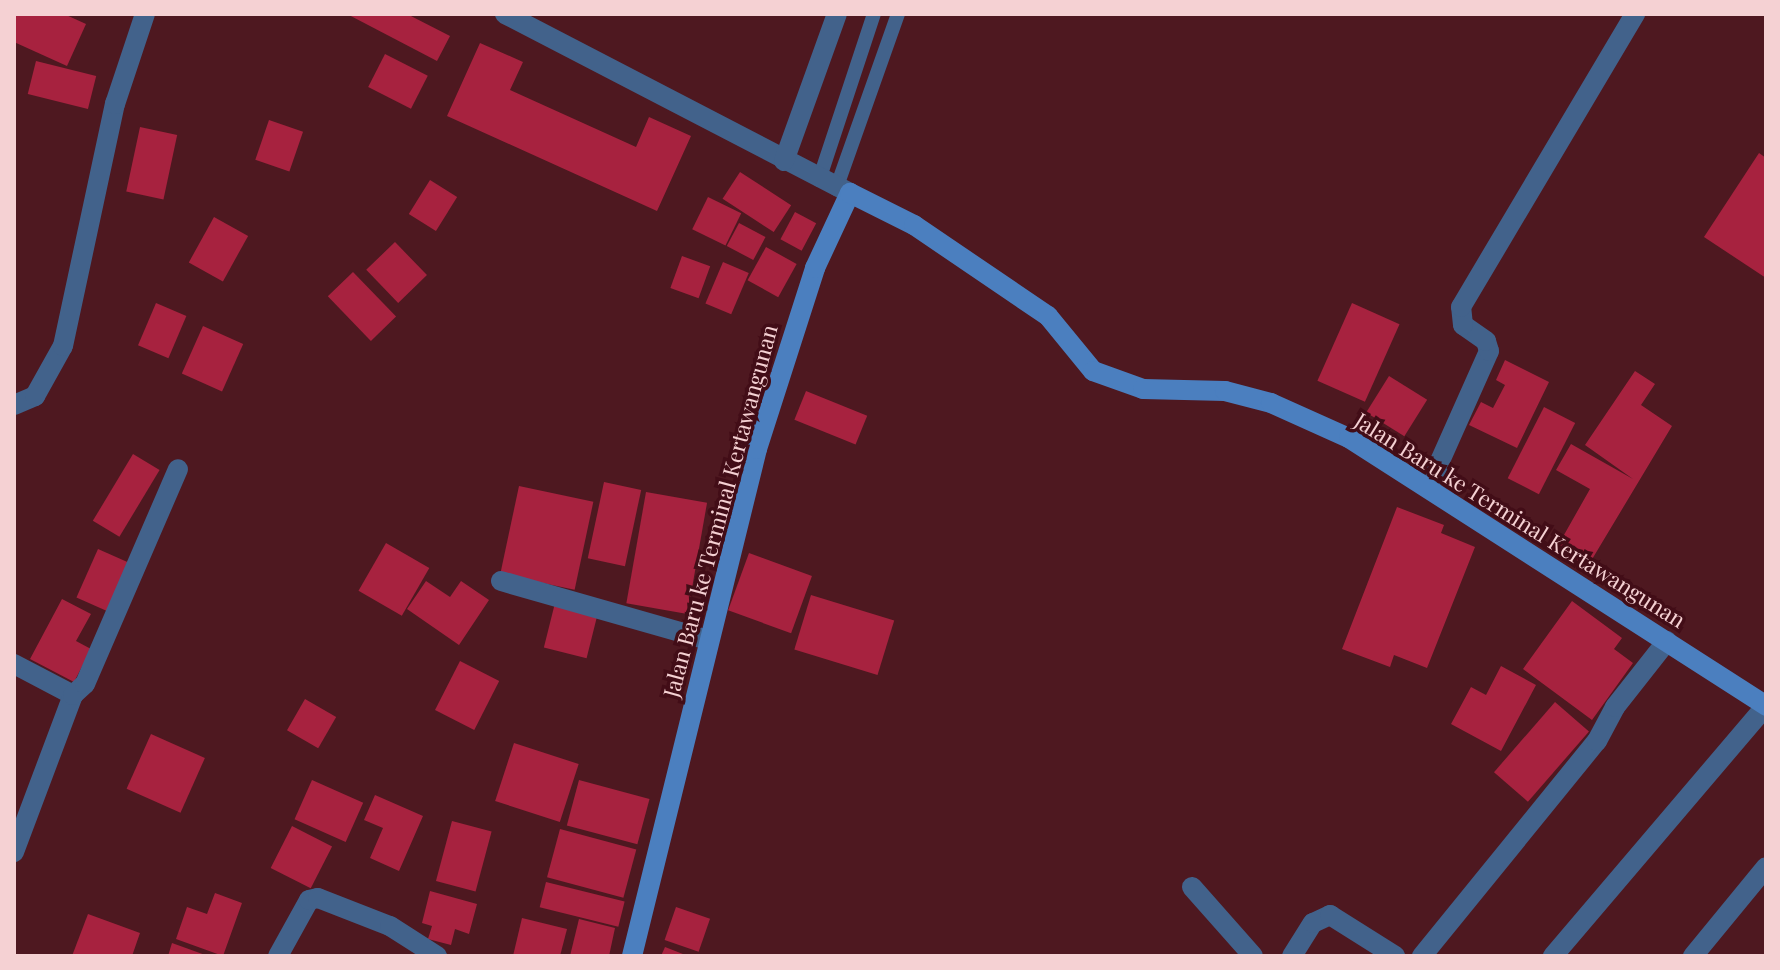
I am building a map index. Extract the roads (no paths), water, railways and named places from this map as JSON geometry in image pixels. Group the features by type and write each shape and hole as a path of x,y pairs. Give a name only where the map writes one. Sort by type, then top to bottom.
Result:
{"main road":[{"name":"Jalan Baru ke Terminal Kertawangunan","path":"632,956 708,640 786,351 815,268 835,187 914,225 1048,316 1093,371 1143,389 1225,391 1271,403 1349,438 1766,707"}],"street":[{"path":"14,405 35,396 63,346 115,104 145,14"},
{"path":"505,14 835,187"},
{"path":"784,161 837,14"},
{"path":"1428,488 1489,351 1486,341 1463,325 1461,307 1635,14"},
{"path":"14,852 73,695 85,684 178,469"},
{"path":"501,581 708,640"},
{"path":"1422,956 1597,741 1615,707 1667,641"},
{"path":"14,664 73,695"},
{"path":"1553,956 1766,707"},
{"path":"1693,956 1766,867"},
{"path":"1192,887 1253,956"},
{"path":"278,956 309,900 318,898 390,926 437,956"},
{"path":"1292,956 1313,923 1330,915 1395,956"}],"lane":[{"path":"835,187 874,14"},
{"path":"835,187 898,14"}]}
